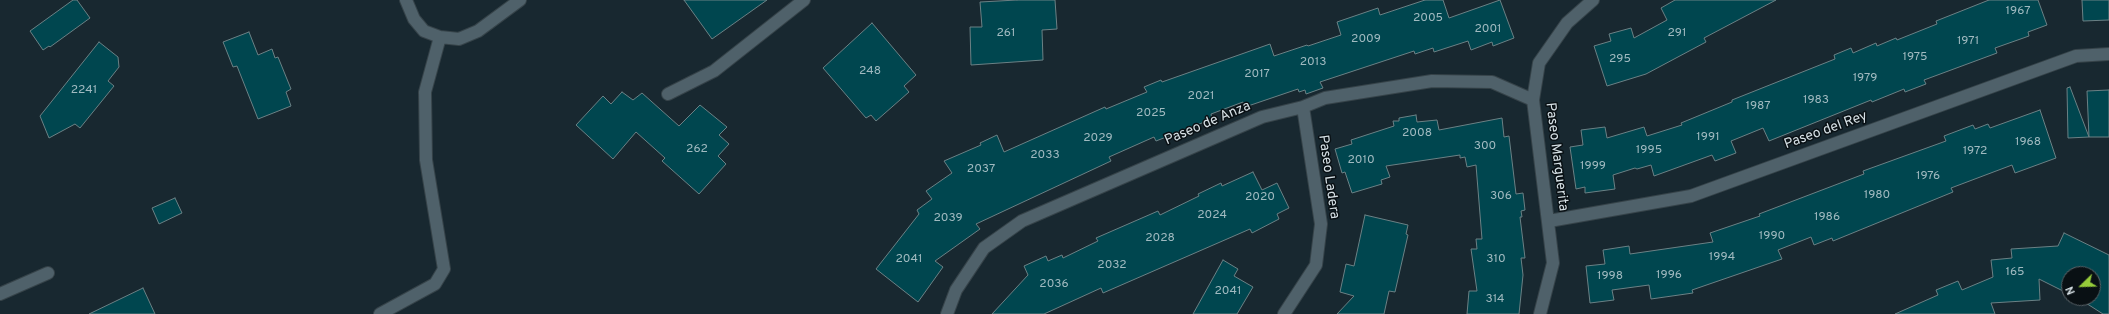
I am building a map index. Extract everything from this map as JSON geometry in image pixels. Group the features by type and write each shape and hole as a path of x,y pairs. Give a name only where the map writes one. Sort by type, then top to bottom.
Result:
{"street":[{"path":"406,0 414,19 424,31 440,37 459,39 478,31 520,0"},
{"path":"668,94 714,71 804,0"},
{"name":"Paseo Marguerita","path":"1540,314 1553,263 1533,100 1538,64 1567,23 1593,0"},
{"path":"380,314 435,284 444,269 426,160 425,92 440,37"},
{"name":"Paseo del Rey","path":"1549,221 1691,196 2076,56 2109,54"},
{"name":"Paseo de Anza","path":"947,314 956,290 984,248 1022,221 1262,117 1303,107 1325,98 1438,80 1492,82 1533,100"},
{"name":"Paseo Ladera","path":"1284,314 1316,265 1321,224 1303,107"},
{"path":"0,294 48,274"}],"building":[{"path":"73,0 77,0 90,18 50,47 49,46 43,50 30,31"},
{"path":"684,0 767,0 712,39"},
{"path":"1055,0 1057,29 1042,30 1043,60 971,65 970,27 982,27 980,2"},
{"path":"1425,0 1443,0 1449,18 1500,0 1514,38 1493,46 1492,42 1471,50 1468,41 1434,52 1433,48 1415,54 1414,51 1320,82 1323,88 1306,94 1305,90 1299,92 1298,89 1245,107 1243,102 1211,114 1212,119 1156,141 1154,137 1109,157 1111,161 976,224 980,229 935,261 943,267 918,302 876,269 919,214 917,210 932,199 926,191 952,173 944,161 981,145 980,143 997,135 1004,152 1105,107 1106,109 1147,92 1144,87 1161,80 1162,82 1270,44 1274,56 1307,45 1308,46 1341,35 1337,22 1378,8 1380,15"},
{"path":"1675,0 1776,0 1704,38 1706,42 1646,74 1607,86 1594,46 1611,41 1609,34 1631,28 1634,38 1667,20 1661,8"},
{"path":"1989,0 2038,0 2047,25 2028,32 2029,36 1995,48 1997,53 1924,80 1926,84 1905,92 1904,89 1872,102 1871,100 1769,141 1763,128 1731,141 1736,153 1715,161 1712,155 1654,176 1651,165 1637,169 1635,168 1613,175 1615,189 1585,193 1585,187 1576,189 1570,147 1583,145 1581,130 1605,127 1607,138 1644,127 1647,136 1682,125 1681,123 1732,102 1732,100 1835,59 1834,55 1851,48 1853,53 1876,43 1877,46 1896,38 1897,40 1937,24 1936,21"},
{"path":"2082,0 2109,0 2109,20 2083,21"},
{"path":"872,23 916,75 904,86 909,92 876,121 871,115 866,118 823,68"},
{"path":"249,32 258,55 272,49 275,58 278,57 291,89 286,92 291,106 258,119 237,66 233,67 223,42"},
{"path":"99,42 118,57 119,67 108,81 114,86 80,128 75,124 49,138 40,116"},
{"path":"2070,87 2089,137 2068,138 2067,88"},
{"path":"2109,90 2109,137 2089,137 2087,91"},
{"path":"622,92 633,100 642,93 679,126 700,105 727,127 719,135 729,144 718,156 726,164 699,194 662,161 665,158 636,132 613,159 576,125 603,96 611,104"},
{"path":"2040,110 2056,158 2015,173 2012,165 1951,188 1953,192 1833,241 1832,238 1814,245 1811,237 1778,250 1782,259 1692,290 1693,293 1651,299 1649,285 1612,290 1614,300 1590,303 1586,266 1605,264 1603,250 1629,246 1630,254 1713,242 1710,233 1760,216 1759,214 1864,174 1863,171 1946,141 1944,136 1973,125 1975,129 1988,124 1990,128"},
{"path":"1416,115 1417,122 1437,120 1439,130 1502,118 1504,137 1509,136 1516,194 1523,193 1525,210 1521,211 1522,217 1520,217 1525,258 1521,258 1523,275 1519,314 1467,314 1469,291 1477,291 1471,249 1477,249 1476,239 1482,239 1476,165 1467,167 1465,157 1460,158 1460,155 1386,166 1390,177 1381,180 1382,184 1352,193 1345,172 1342,173 1335,149 1352,144 1351,140 1394,126 1393,121 1399,121 1399,118"},
{"path":"1253,172 1262,190 1277,183 1289,208 1277,214 1279,219 1252,233 1250,229 1103,293 1101,288 1044,314 992,314 1028,275 1024,266 1046,256 1048,261 1062,255 1063,258 1098,241 1096,238 1158,211 1160,215 1199,196 1198,194 1221,183 1222,186"},
{"path":"175,198 182,213 159,224 152,208"},
{"path":"1365,215 1408,225 1406,234 1408,235 1395,292 1389,291 1384,314 1337,314 1354,296 1340,292 1346,264 1354,266"},
{"path":"2064,233 2109,255 2109,314 2103,314 2090,306 2101,306 2101,266 2061,266 2061,290 2039,279 2040,300 1991,303 1995,314 1895,314 1938,295 1936,290 1958,281 1962,290 1993,277 1991,260 2012,258 2011,249 2058,246"},
{"path":"1223,260 1238,269 1234,276 1253,287 1237,314 1193,314"},
{"path":"143,288 155,314 89,314"}]}
